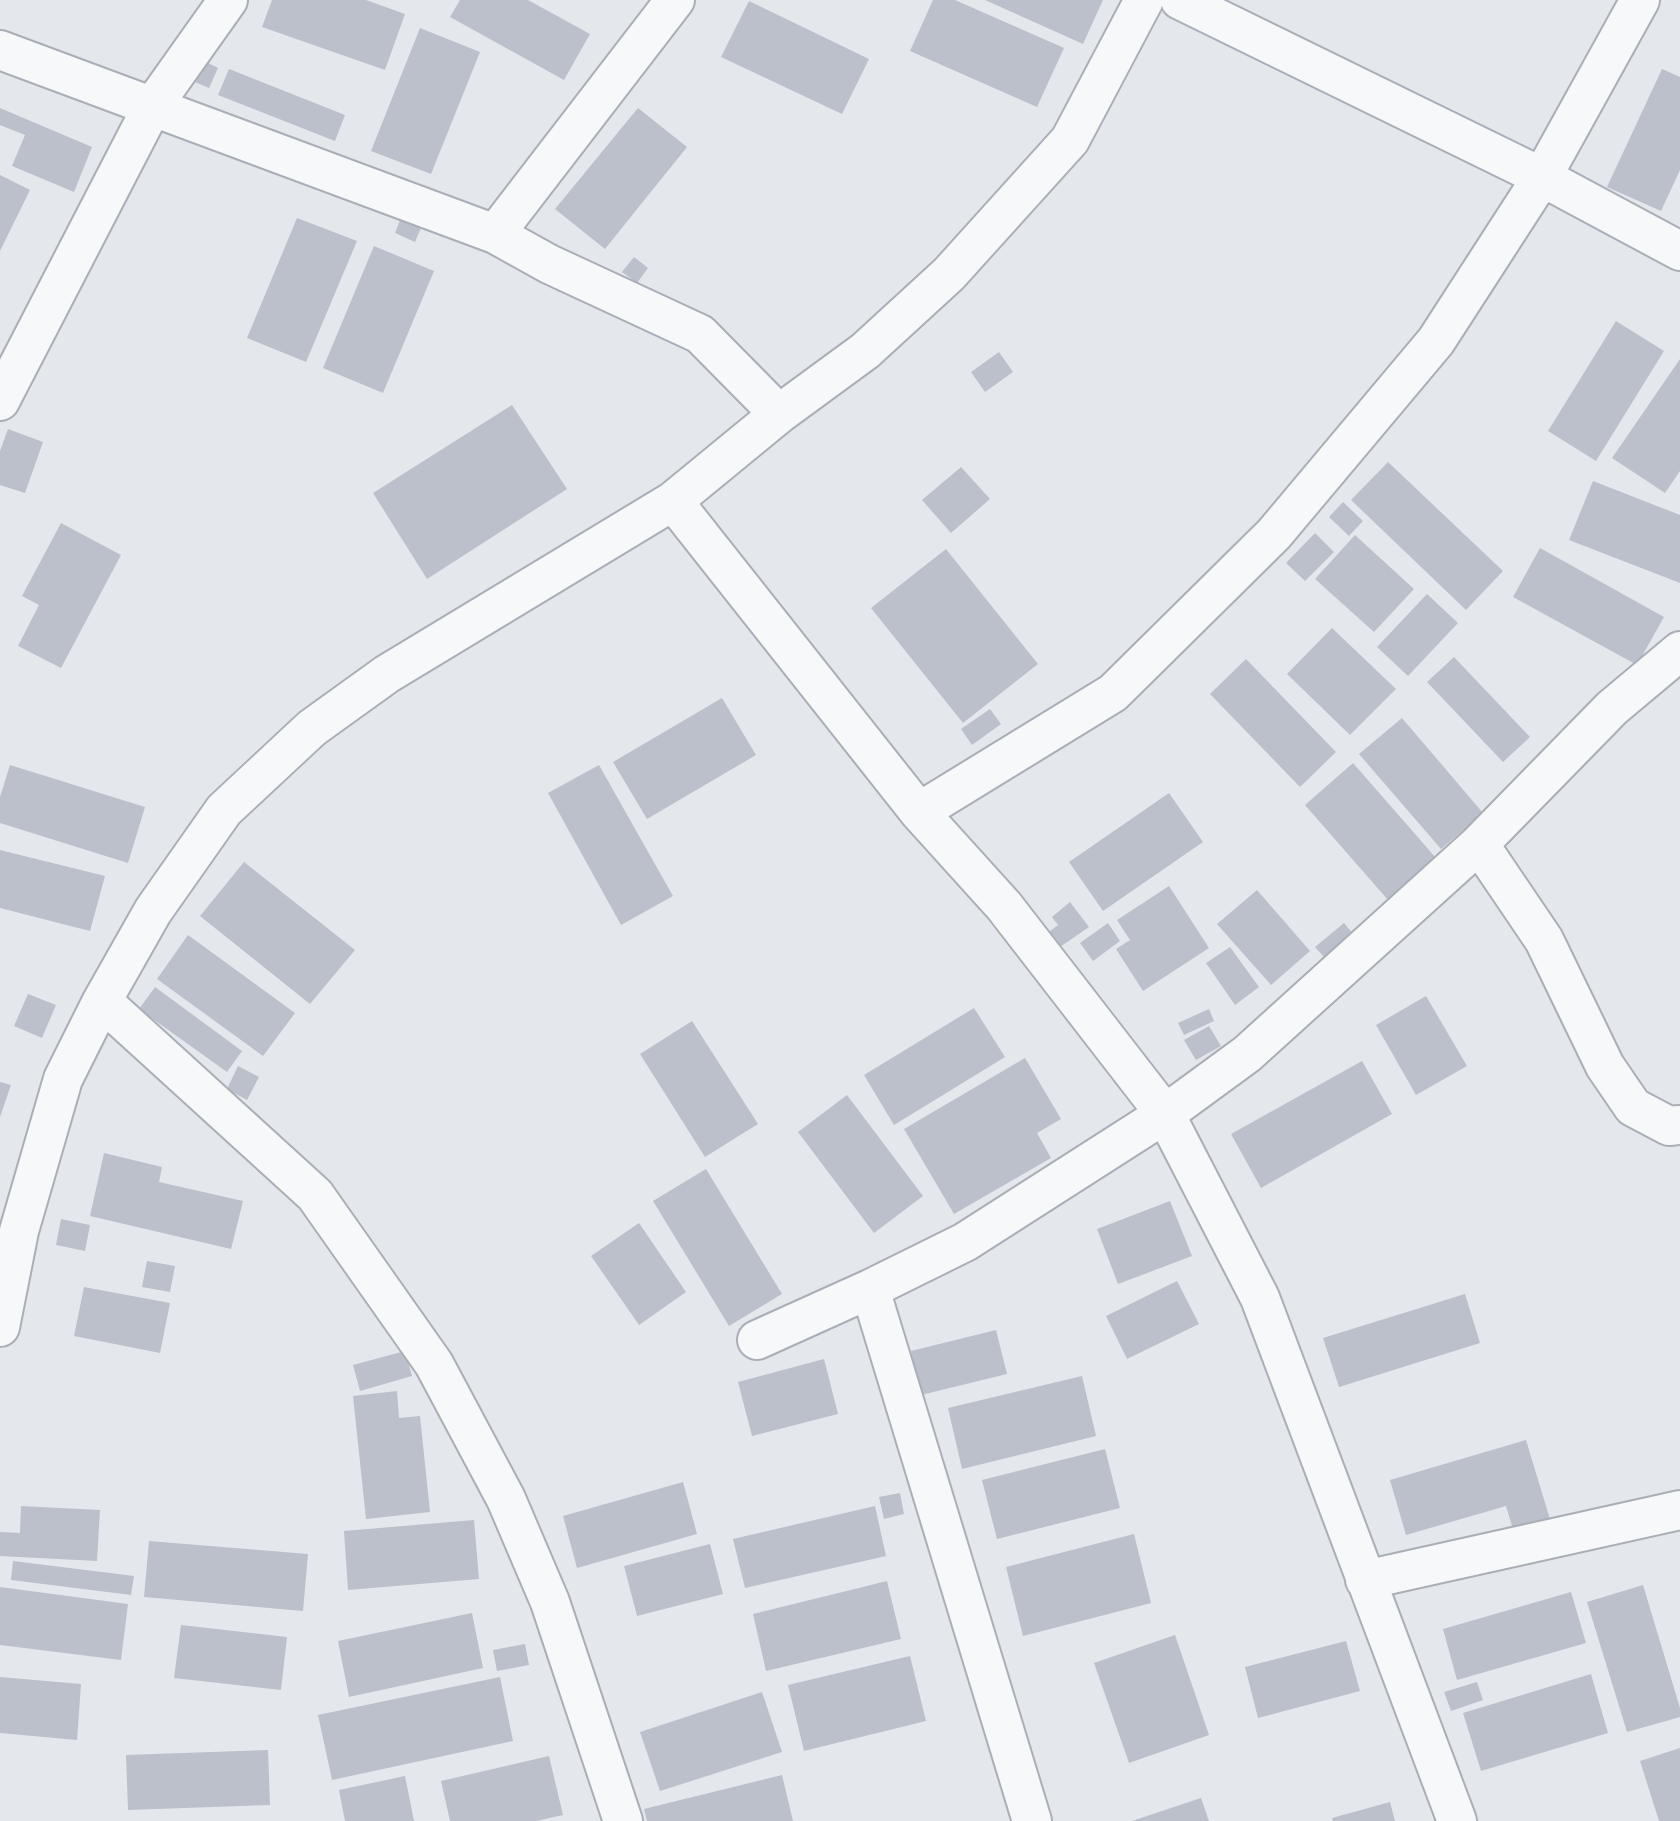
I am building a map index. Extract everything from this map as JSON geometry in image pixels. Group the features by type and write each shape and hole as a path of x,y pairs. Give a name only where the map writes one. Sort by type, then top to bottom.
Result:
{"street":[{"path":"0,401 152,107 228,0"},
{"path":"495,234 675,0"},
{"path":"0,1327 19,1230 63,1079 102,1001 153,911 223,810 312,728 387,674 673,501 779,414 865,351 949,274 1070,140 1143,0"},
{"path":"1180,0 1542,177 1680,251"},
{"path":"919,812 1112,693 1273,534 1436,341 1542,177 1640,0"},
{"path":"0,50 495,234 549,264 700,334 779,414"},
{"path":"673,501 919,812 1004,906 1166,1114 1261,1298 1457,1821"},
{"path":"757,1340 965,1242 1166,1114 1247,1054 1479,844 1612,708 1680,651"},
{"path":"1479,844 1544,940 1605,1066 1633,1108 1669,1126 1680,1125"},
{"path":"102,1001 315,1195 434,1364 506,1499 550,1602 623,1821"},
{"path":"870,1289 1032,1821"},
{"path":"1365,1580 1680,1510"}],"building":[{"path":"272,0 366,0 405,14 385,70 262,27"},
{"path":"460,0 528,0 590,34 564,80 450,17"},
{"path":"933,0 955,0 1064,48 1037,107 910,51"},
{"path":"985,0 1103,0 1083,44"},
{"path":"749,1 869,59 842,114 721,57"},
{"path":"420,28 480,52 431,174 371,151"},
{"path":"198,58 218,68 209,88 188,79"},
{"path":"229,69 345,115 335,141 218,95"},
{"path":"1662,69 1680,77 1680,170 1661,211 1607,187"},
{"path":"0,108 92,147 74,192 12,166 25,135 0,125"},
{"path":"638,108 687,147 605,249 555,209"},
{"path":"0,175 30,190 0,251"},
{"path":"402,215 423,223 415,242 395,233"},
{"path":"297,218 357,241 306,362 247,338"},
{"path":"374,246 434,271 383,393 323,368"},
{"path":"634,257 648,268 637,283 622,272"},
{"path":"1616,321 1664,351 1596,461 1548,431"},
{"path":"999,352 1013,372 985,392 971,372"},
{"path":"1680,359 1680,471 1665,493 1612,458"},
{"path":"512,405 567,489 427,579 373,493"},
{"path":"8,429 43,442 25,493 0,485 0,451"},
{"path":"1388,462 1503,571 1466,610 1351,500"},
{"path":"961,467 990,499 951,533 922,500"},
{"path":"1593,481 1680,515 1680,583 1569,540"},
{"path":"1343,502 1363,521 1349,536 1329,517"},
{"path":"61,523 121,555 61,668 18,646 39,605 22,596"},
{"path":"1315,533 1334,552 1305,581 1286,563"},
{"path":"1355,535 1414,589 1374,632 1315,579"},
{"path":"1540,548 1664,617 1637,665 1513,597"},
{"path":"946,549 1038,664 963,723 871,608"},
{"path":"1427,594 1458,623 1408,676 1377,647"},
{"path":"1332,628 1396,689 1350,735 1287,674"},
{"path":"1454,657 1530,737 1503,762 1427,682"},
{"path":"1246,659 1336,752 1300,787 1210,694"},
{"path":"722,698 756,755 647,819 613,762"},
{"path":"990,709 1001,724 972,745 961,729"},
{"path":"1402,718 1483,813 1441,849 1359,754"},
{"path":"1353,763 1443,866 1395,908 1305,805"},
{"path":"10,765 145,807 128,863 0,823 0,797"},
{"path":"599,765 673,896 621,925 548,793"},
{"path":"1169,793 1203,842 1103,911 1069,862"},
{"path":"0,850 105,876 90,931 0,908"},
{"path":"244,862 355,950 310,1004 200,916"},
{"path":"1169,886 1209,948 1143,991 1116,949 1130,940 1117,920"},
{"path":"1257,890 1310,951 1271,985 1217,924"},
{"path":"1070,902 1089,927 1060,947 1049,932 1058,925 1052,917"},
{"path":"1108,923 1120,941 1093,961 1080,943"},
{"path":"1344,923 1359,941 1331,965 1315,947"},
{"path":"188,935 295,1013 263,1056 157,979"},
{"path":"1230,947 1259,987 1235,1005 1206,963"},
{"path":"155,987 242,1051 227,1072 139,1009"},
{"path":"28,994 56,1005 42,1038 14,1026"},
{"path":"1426,996 1467,1066 1416,1095 1376,1025"},
{"path":"974,1008 1005,1057 894,1125 864,1075"},
{"path":"1209,1009 1214,1021 1184,1035 1178,1023"},
{"path":"692,1021 758,1124 705,1157 640,1054"},
{"path":"1209,1026 1221,1046 1196,1060 1184,1040"},
{"path":"1025,1058 1061,1119 1037,1133 1051,1158 954,1214 904,1129"},
{"path":"1362,1061 1392,1114 1261,1188 1231,1134"},
{"path":"238,1066 259,1077 247,1100 227,1089"},
{"path":"0,1082 11,1085 0,1117"},
{"path":"847,1095 923,1196 874,1233 798,1132"},
{"path":"104,1153 162,1167 159,1182 243,1201 231,1249 90,1216"},
{"path":"706,1169 782,1294 729,1326 653,1201"},
{"path":"1170,1201 1192,1256 1118,1284 1097,1229"},
{"path":"61,1219 90,1225 85,1251 56,1245"},
{"path":"639,1223 686,1292 639,1325 591,1256"},
{"path":"147,1261 175,1266 170,1292 142,1287"},
{"path":"1177,1281 1199,1324 1127,1359 1106,1316"},
{"path":"84,1287 170,1303 160,1353 74,1336"},
{"path":"1465,1294 1480,1343 1339,1387 1323,1338"},
{"path":"996,1330 1007,1374 921,1395 911,1351"},
{"path":"405,1351 412,1376 360,1391 353,1365"},
{"path":"824,1359 838,1414 752,1436 738,1382"},
{"path":"1082,1376 1096,1436 962,1469 948,1408"},
{"path":"397,1391 399,1418 420,1416 430,1512 366,1519 353,1396"},
{"path":"1526,1440 1552,1526 1515,1536 1506,1506 1406,1535 1390,1480"},
{"path":"1105,1449 1120,1508 997,1539 982,1480"},
{"path":"683,1482 697,1534 577,1568 563,1516"},
{"path":"900,1493 904,1514 884,1519 879,1497"},
{"path":"21,1506 100,1510 97,1561 0,1556 0,1532 20,1533"},
{"path":"875,1506 886,1556 745,1588 733,1539"},
{"path":"474,1520 479,1579 348,1590 344,1531"},
{"path":"1134,1534 1151,1603 1023,1636 1006,1567"},
{"path":"149,1541 308,1554 303,1611 144,1597"},
{"path":"710,1544 723,1594 637,1616 624,1566"},
{"path":"13,1561 134,1576 131,1595 11,1580"},
{"path":"887,1581 901,1639 766,1671 753,1614"},
{"path":"1643,1585 1680,1708 1680,1717 1627,1732 1587,1602"},
{"path":"0,1587 128,1604 121,1660 0,1645"},
{"path":"1571,1592 1586,1643 1457,1680 1443,1629"},
{"path":"472,1613 483,1668 349,1697 338,1641"},
{"path":"181,1625 287,1637 281,1690 174,1678"},
{"path":"1175,1635 1209,1735 1129,1763 1094,1663"},
{"path":"1346,1641 1360,1691 1258,1718 1245,1667"},
{"path":"525,1644 529,1665 497,1671 493,1650"},
{"path":"910,1656 926,1721 804,1751 788,1685"},
{"path":"1591,1674 1608,1733 1481,1771 1463,1713"},
{"path":"0,1677 81,1684 77,1740 0,1733"},
{"path":"500,1677 513,1741 332,1780 318,1715"},
{"path":"1477,1682 1483,1700 1451,1711 1444,1692"},
{"path":"762,1692 782,1752 660,1791 640,1732"},
{"path":"1680,1748 1680,1821 1659,1821 1640,1761"},
{"path":"268,1750 270,1805 128,1810 126,1755"},
{"path":"549,1756 563,1815 536,1821 450,1821 441,1781"},
{"path":"782,1775 793,1821 647,1821 644,1809"},
{"path":"405,1776 414,1821 345,1821 339,1790"},
{"path":"1201,1798 1209,1821 1132,1821"},
{"path":"1390,1802 1395,1821 1333,1821 1332,1818"}]}
